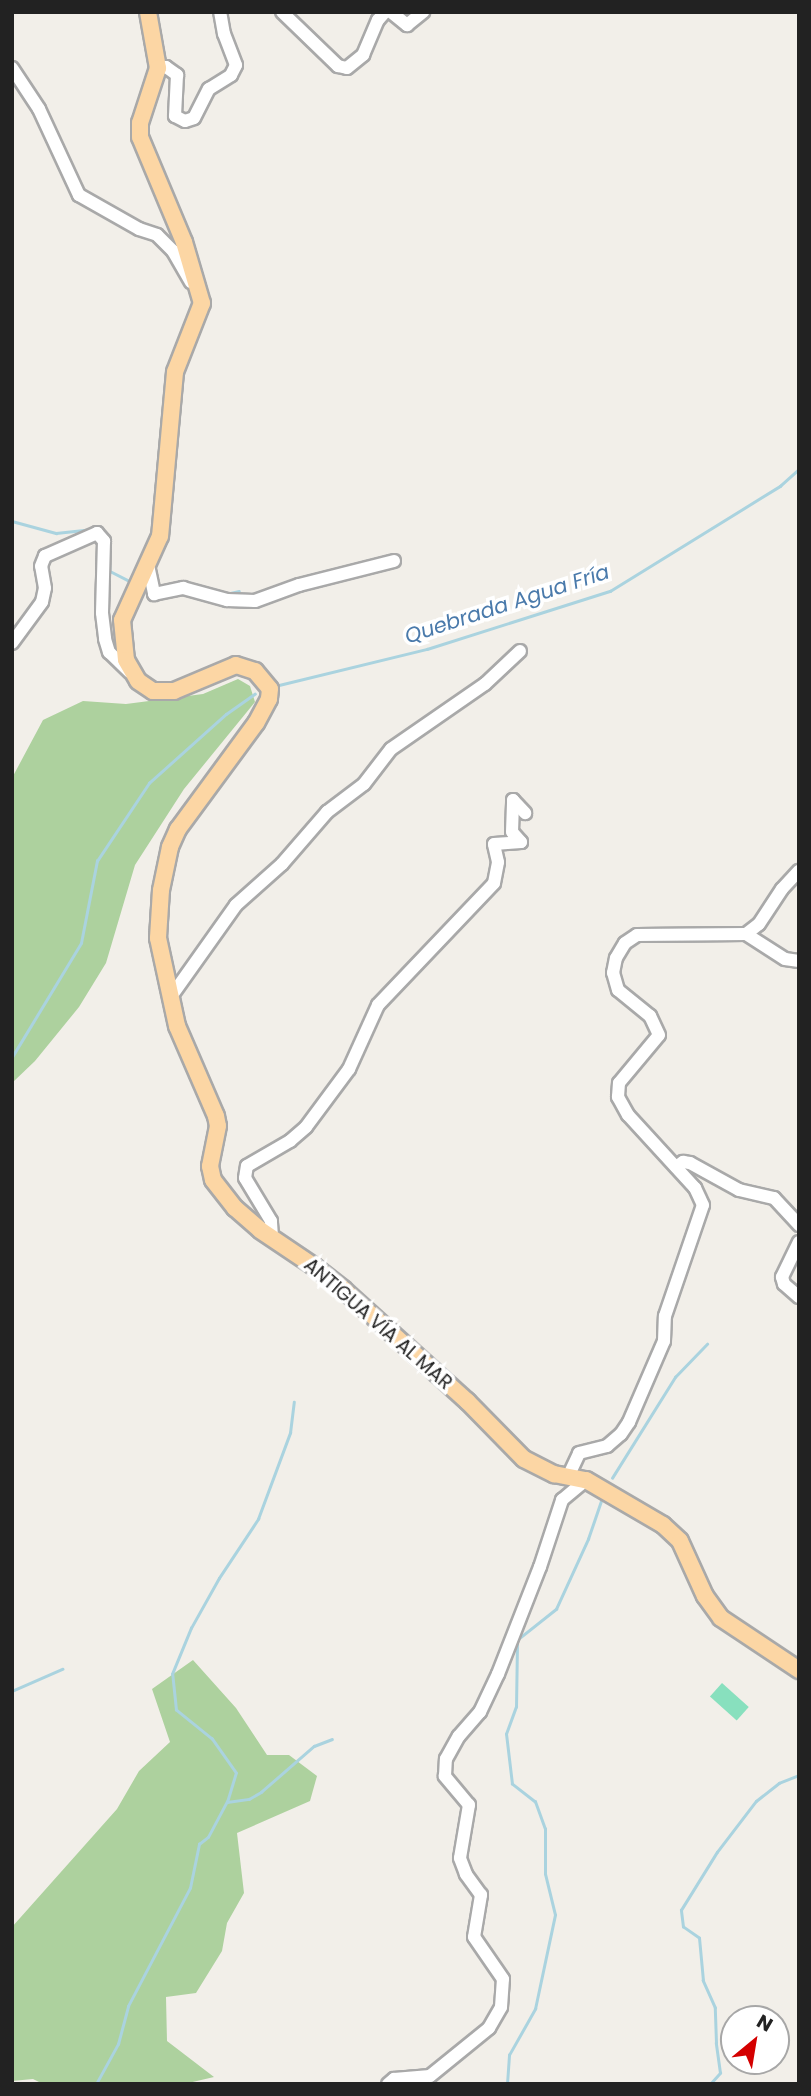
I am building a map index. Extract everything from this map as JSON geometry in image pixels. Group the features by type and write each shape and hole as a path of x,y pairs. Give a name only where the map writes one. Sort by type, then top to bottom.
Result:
{"main road":[{"path":"130,672 122,636 122,620 160,536 175,372 185,342 201,310 201,298 184,242 140,136 140,123 158,68 148,12"},
{"name":"ANTIGUA VÍA AL MAR","path":"130,672 146,688 166,692 219,669 244,666 255,671 270,689 269,699 256,723 187,813 170,847 161,890 158,938 170,998 189,1059 216,1116 218,1126 210,1166 213,1180 235,1209 344,1290 467,1401 524,1459 554,1474 586,1480 663,1525 680,1541 705,1597 721,1618 799,1670"}],"street":[{"path":"158,68 166,67 177,75 175,116 185,121 194,118 209,89 231,75 236,65 224,34 220,12"},
{"path":"282,12 338,66 346,68 363,55 377,20 385,12"},
{"path":"390,12 407,25 423,12"},
{"path":"12,68 39,109 79,195 164,241 201,298"},
{"path":"12,643 42,602 45,588 41,566 45,556 93,532 104,541 102,613 105,639 109,652 130,672"},
{"path":"148,565 150,591 154,594 183,588 226,600 255,601 299,585 394,561"},
{"path":"170,998 236,905 282,864 327,812 364,784 391,749 485,684 520,651"},
{"path":"272,1237 271,1221 245,1178 247,1166 290,1141 306,1127 349,1069 379,1005 494,883 498,862 494,844 521,842 512,832 510,825 513,800 525,813"},
{"path":"746,934 758,924 782,889 799,871"},
{"path":"568,1477 579,1453 607,1446 623,1431 664,1341 665,1316 703,1205 695,1188 628,1115 618,1097 619,1083 659,1035 650,1016 618,989 613,979 614,966 625,943 637,935 746,934 785,959 799,961"},
{"path":"676,1167 683,1162 690,1163 739,1190 774,1198 799,1225"},
{"path":"799,1242 782,1277 785,1284 799,1297"},
{"path":"388,2084 394,2079 430,2076 489,2028 499,2011 503,1979 473,1931 481,1895 466,1874 460,1858 469,1805 445,1776 446,1759 459,1736 480,1712 495,1681 540,1567 562,1500 586,1480"}],"green space":[{"path":"238,679 250,686 255,702 184,789 135,865 106,963 79,1007 35,1061 12,1083 12,778 43,720 83,701 126,704 203,694"},
{"path":"193,1660 236,1708 267,1755 289,1755 317,1776 310,1801 237,1833 244,1893 227,1923 222,1951 196,1993 166,1997 167,2041 214,2077 184,2084 43,2084 33,2079 12,2081 12,1927 117,1809 139,1771 170,1742 152,1689"},
{"path":"722,1683 749,1707 737,1720 710,1696"}],"waterway":[{"name":"Quebrada Agua Fría","path":"279,685 427,649 610,591 780,486 799,469"},
{"path":"12,521 56,533 93,529"},
{"path":"109,543 110,571 132,582"},
{"path":"226,594 239,591"},
{"name":"Quebrada Agua Fría","path":"12,1057 81,943 97,861 149,783 226,714 255,694"},
{"path":"612,1478 675,1377 707,1344"},
{"path":"227,1802 236,1773 212,1739 176,1710 172,1674 191,1628 219,1578 258,1519 290,1433 294,1402"},
{"path":"507,2084 509,2055 535,2009 555,1915 545,1874 545,1829 535,1802 512,1784 506,1734 516,1707 517,1640 556,1609 588,1539 601,1501"},
{"path":"12,1691 62,1669"},
{"path":"96,2084 118,2044 128,2006 190,1888 199,1844 208,1837 227,1802 249,1799 261,1792 314,1746 332,1739"},
{"path":"710,2084 720,2073 715,2008 703,1981 699,1938 683,1927 681,1910 717,1852 756,1801 779,1783 799,1775"}]}
